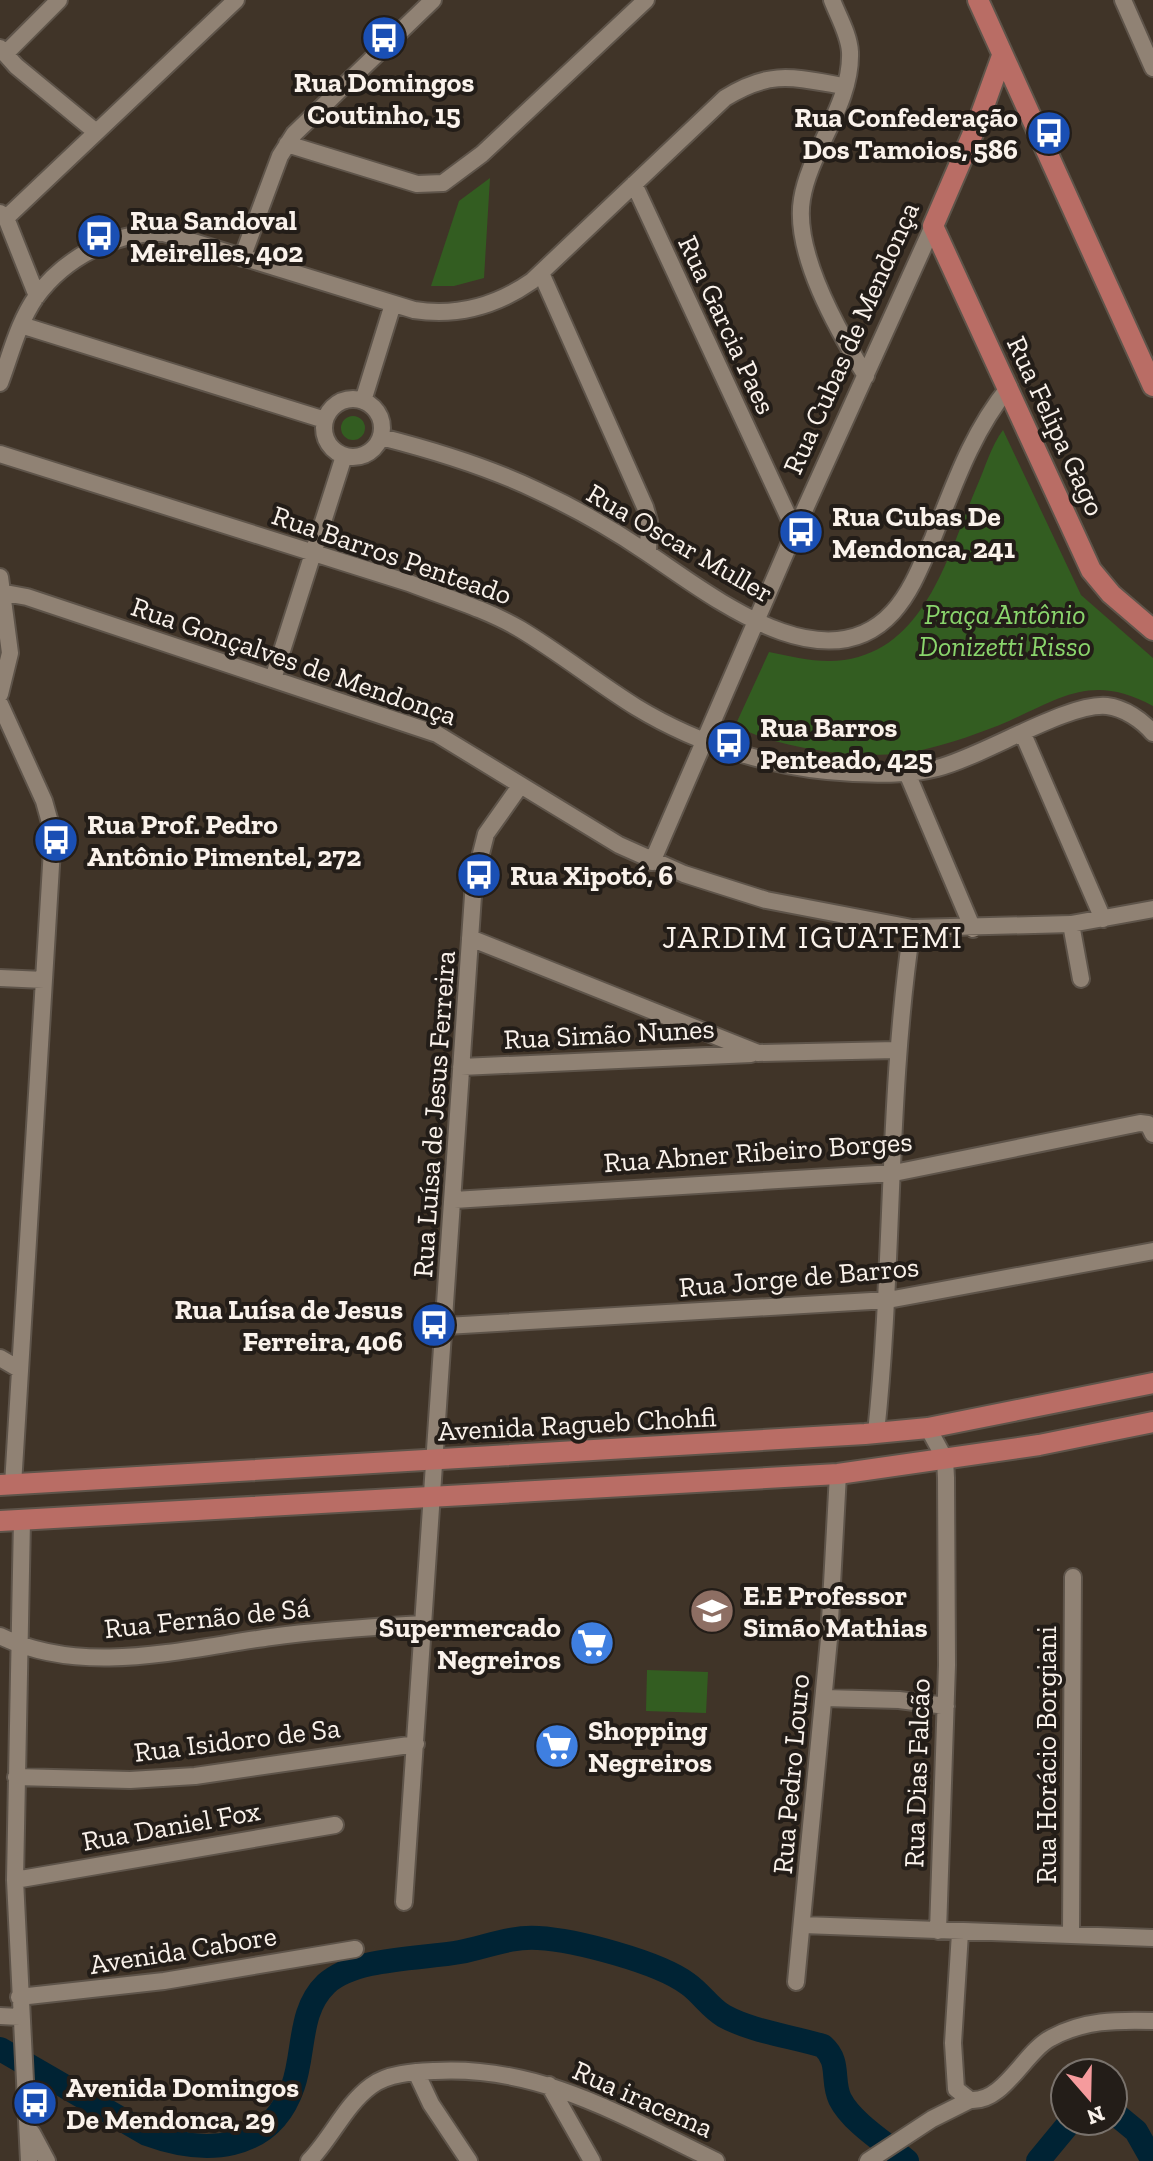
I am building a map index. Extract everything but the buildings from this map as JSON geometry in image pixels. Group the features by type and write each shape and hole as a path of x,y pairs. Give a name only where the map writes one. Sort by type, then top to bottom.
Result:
{"main road":[{"path":"978,0 1153,386"},
{"name":"Rua Cubas de Mendonça","path":"933,226 980,117 1002,56"},
{"name":"Rua Felipa Gago","path":"933,226 1091,570 1111,594 1153,630"},
{"name":"Avenida Ragueb Chohfi","path":"7,1485 876,1433 928,1428 1153,1383"},
{"path":"0,1521 838,1474 945,1459 1153,1422"},
{"path":"0,1502 7,1485"}],"street":[{"path":"59,0 2,51 96,132"},
{"path":"37,296 3,216 236,0"},
{"path":"242,258 287,144 433,0"},
{"path":"287,144 417,184 443,183 482,154 646,0"},
{"path":"832,0 850,54 843,86 802,198 801,220 812,269 848,348 866,376"},
{"path":"1123,0 1153,68"},
{"path":"0,383 21,325 37,296 104,243 140,232 164,233 393,304 438,314 472,310 516,292 541,273 725,98 746,85 764,78 789,77 843,86"},
{"name":"Rua Garcia Paes","path":"634,184 795,531"},
{"name":"Rua Cubas de Mendonça","path":"652,862 755,621 933,226"},
{"path":"541,273 645,507 649,521 648,553"},
{"path":"363,401 393,304"},
{"path":"21,325 325,420"},
{"name":"Rua Oscar Muller","path":"381,437 534,489 648,553 681,579 755,621 809,639 834,640 856,637 885,621 917,576 973,441 1009,387"},
{"path":"350,399 363,401 380,415 381,437 366,454 344,456 327,442 325,420 337,404 350,399"},
{"name":"Rua Barros Penteado","path":"0,454 409,583 518,628 638,708 703,739 782,767 850,773 907,773 938,768 1063,715 1106,706 1129,713 1153,733"},
{"path":"273,679 344,456"},
{"path":"0,694 10,653 1,587"},
{"name":"Rua Gonçalves de Mendonça","path":"1,587 437,734 577,823 652,862 766,900 912,928 973,929 1071,924 1153,909"},
{"path":"0,704 47,809 53,833 19,1369 7,1485"},
{"path":"1023,734 1103,919"},
{"path":"0,742 19,743"},
{"path":"907,773 973,929"},
{"path":"470,938 481,848 496,815 520,786"},
{"path":"1071,924 1081,979"},
{"path":"876,1433 888,1300 896,1050 912,928"},
{"name":"Rua Luísa de Jesus Ferreira","path":"404,1902 446,1326 470,938 758,1053 896,1050"},
{"path":"0,978 44,980"},
{"name":"Rua Simão Nunes","path":"461,1067 758,1053"},
{"name":"Rua Abner Ribeiro Borges","path":"454,1200 894,1173 1140,1123 1148,1124 1153,1134"},
{"name":"Rua Jorge de Barros","path":"446,1326 888,1300 1153,1251"},
{"path":"0,1358 19,1369"},
{"name":"Rua Dias Falcão","path":"928,1428 945,1459 948,1570 938,1931"},
{"name":"Rua Pedro Louro","path":"796,1982 824,1698 838,1474"},
{"path":"22,1520 15,1880 29,2161"},
{"name":"Rua Horácio Borgiani","path":"1071,1934 1073,1577"},
{"name":"Rua Fernão de Sá","path":"0,1636 19,1646 63,1654 146,1656 312,1632 423,1624"},
{"path":"824,1698 899,1700 946,1706"},
{"name":"Rua Isidoro de Sa","path":"16,1777 130,1780 195,1776 416,1744"},
{"name":"Rua Daniel Fox","path":"15,1880 335,1825"},
{"path":"803,1925 1153,1938"},
{"path":"960,1933 952,2067 956,2089 970,2100"},
{"name":"Avenida Cabore","path":"19,1997 164,1981 355,1949"},
{"path":"0,2016 20,2017"},
{"path":"868,2161 970,2100 989,2096 1040,2045 1069,2028 1113,2020 1153,2021"},
{"path":"416,2072 431,2104 469,2161"},
{"name":"Rua iracema","path":"309,2161 372,2085 416,2072 494,2072 549,2085 605,2107 716,2161"},
{"path":"549,2085 592,2161"},
{"path":"29,2124 47,2161"}],"green space":[{"path":"490,178 484,278 454,286 431,286 459,201"},
{"path":"353,416 364,423 365,428 358,439 353,440 342,433 341,428 348,417"},
{"name":"Praça Antônio Donizetti Risso","path":"1003,430 1081,595 1153,658 1153,706 1113,691 1080,692 955,741 922,750 877,755 827,752 777,742 735,726 769,652 821,661 861,656 888,643 910,624 942,572"},
{"path":"647,1670 708,1672 706,1713 646,1711"}],"waterway":[{"path":"0,2049 147,2134 191,2145 233,2143 252,2136 268,2125 282,2108 297,2073 306,2019 311,2007 326,1984 339,1975 390,1960 460,1952 508,1940 554,1940 594,1948 658,1968 688,1984 719,2013 735,2021 823,2046 832,2058 837,2092 846,2108 861,2125 907,2161"},
{"path":"1129,2125 1136,2131 1153,2161"},
{"path":"1038,2161 1058,2137"}],"place":[{"name":"Rua Domingos Coutinho, 15","path":"384,38"},
{"name":"Rua Confederação Dos Tamoios, 586","path":"1049,133"},
{"name":"Rua Sandoval Meirelles, 402","path":"99,236"},
{"name":"Rua Cubas De Mendonca, 241","path":"801,532"},
{"name":"Rua Barros Penteado, 425","path":"729,743"},
{"name":"Rua Prof. Pedro Antônio Pimentel, 272","path":"56,840"},
{"name":"Rua Xipotó, 6","path":"479,875"},
{"name":"Rua Luísa de Jesus Ferreira, 406","path":"434,1325"},
{"name":"E.E Professor Simão Mathias","path":"712,1611"},
{"name":"Supermercado Negreiros","path":"592,1643"},
{"name":"Shopping Negreiros","path":"557,1746"},
{"name":"Avenida Domingos De Mendonca, 29","path":"35,2103"}],"district":[{"name":"JARDIM IGUATEMI","path":"813,937"}]}
